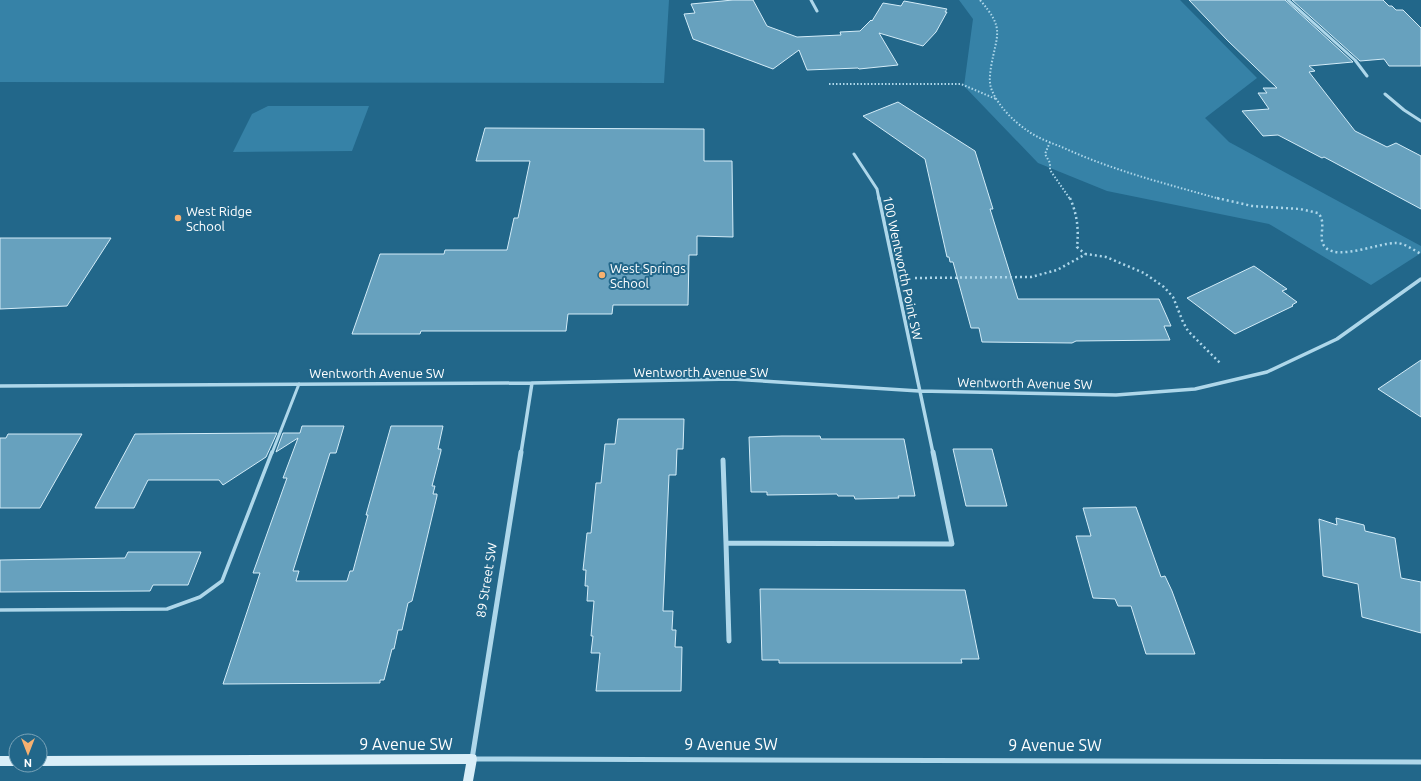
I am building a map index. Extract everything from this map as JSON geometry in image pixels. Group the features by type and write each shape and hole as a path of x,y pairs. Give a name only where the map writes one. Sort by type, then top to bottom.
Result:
{"street":[{"path":"811,0 817,11"},
{"path":"1288,0 1355,60 1367,76"},
{"path":"1385,94 1404,110 1421,121"},
{"name":"100 Wentworth Point SW","path":"726,543 952,544 876,190 854,154"},
{"name":"Wentworth Avenue SW","path":"0,386 532,383 732,379 919,391 1116,395 1196,389 1267,372 1337,339 1421,279"},
{"name":"89 Street SW","path":"468,781 532,383"},
{"path":"723,460 729,641"},
{"name":"9 Avenue SW","path":"48,761 472,759 1421,762"}],"lane":[{"path":"0,610 167,609 200,597 222,581 299,384"}],"path":[{"path":"980,0 991,12 996,21 998,34 994,58 989,74 990,83 997,99 1029,132 1118,170 1228,201 1254,206 1318,213 1322,218 1322,240 1325,247 1330,250 1350,251 1397,244 1403,245 1421,254"},
{"path":"829,84 961,84 997,99"},
{"path":"1050,142 1045,154 1046,158 1050,161 1052,166 1050,170 1069,196 1078,223 1076,247 1085,255"},
{"path":"895,278 1031,277 1046,274 1064,267 1085,255 1104,256 1151,276 1165,287 1175,302 1186,330 1236,380"}],"shaded area":[{"path":"0,0 669,0 664,83 0,82"},
{"path":"959,0 1180,0 1257,78 1205,118 1229,142 1421,246 1421,253 1371,285 1269,224 1107,191 1038,163 964,86 973,19"},
{"path":"268,106 369,106 352,151 233,152 252,114"}],"building":[{"path":"733,0 753,0 767,26 797,37 841,35 840,32 860,31 871,20 872,21 883,3 901,6 904,1 947,9 945,12 947,12 936,32 923,46 879,33 898,65 859,69 807,70 799,50 773,69 693,39 684,14 695,13 691,4"},
{"path":"1189,0 1285,0 1353,62 1309,66 1315,71 1309,72 1355,131 1387,147 1396,143 1421,156 1421,209 1324,157 1322,158 1278,135 1263,136 1242,111 1269,109 1258,93 1267,93 1263,88 1277,88 1228,41"},
{"path":"1292,0 1383,0 1396,10 1403,10 1421,28 1421,66 1389,66 1384,59 1360,61"},
{"path":"898,102 975,151 993,209 990,209 1018,299 1159,299 1171,326 1164,326 1170,340 1076,341 1072,343 982,342 979,328 971,328 953,262 950,262 949,257 947,257 925,159 863,116"},
{"path":"485,128 704,129 704,161 732,161 733,237 697,236 697,255 689,255 688,305 613,305 612,314 568,314 566,331 421,331 420,334 352,334 380,254 444,254 445,250 507,250 514,218 518,218 530,161 476,161"},
{"path":"0,238 111,238 67,306 0,309"},
{"path":"1254,266 1287,289 1282,291 1297,302 1292,305 1293,306 1235,334 1187,298"},
{"path":"1421,360 1421,417 1378,389"},
{"path":"618,419 684,419 683,449 677,449 676,475 669,475 663,611 673,611 672,630 676,630 675,647 682,647 681,691 596,691 600,653 591,653 594,601 587,601 588,586 585,586 586,570 583,570 587,533 591,533 596,483 601,483 605,444 615,444"},
{"path":"302,426 344,426 336,453 330,453 293,571 299,571 296,581 347,581 350,571 353,571 368,515 366,515 391,426 443,426 438,449 441,449 441,451 432,486 435,486 433,494 437,494 437,496 412,601 408,603 402,630 398,630 394,649 392,649 384,680 380,680 380,683 223,684 260,573 253,573 287,478 283,478 298,438 276,452 283,433 300,433"},
{"path":"277,433 266,457 223,485 219,480 148,480 134,508 95,508 135,434"},
{"path":"8,434 82,434 40,508 0,508 0,438 6,438"},
{"path":"820,436 821,439 904,439 915,496 855,499 854,496 838,496 837,494 767,495 767,492 751,492 749,437"},
{"path":"953,449 992,449 1007,506 966,506"},
{"path":"1136,507 1161,577 1165,576 1172,591 1195,654 1146,654 1131,606 1118,606 1115,599 1093,598 1076,536 1091,536 1083,508"},
{"path":"1336,518 1364,525 1365,531 1395,538 1401,578 1421,582 1421,633 1362,617 1358,584 1323,576 1319,519 1337,525"},
{"path":"128,552 201,552 188,585 153,585 150,591 0,592 0,560 125,558"},
{"path":"760,589 965,590 979,659 961,659 962,663 779,663 779,660 762,660"}],"place":[{"name":"West Ridge School","path":"178,218"},
{"name":"West Springs School","path":"602,275"}]}
